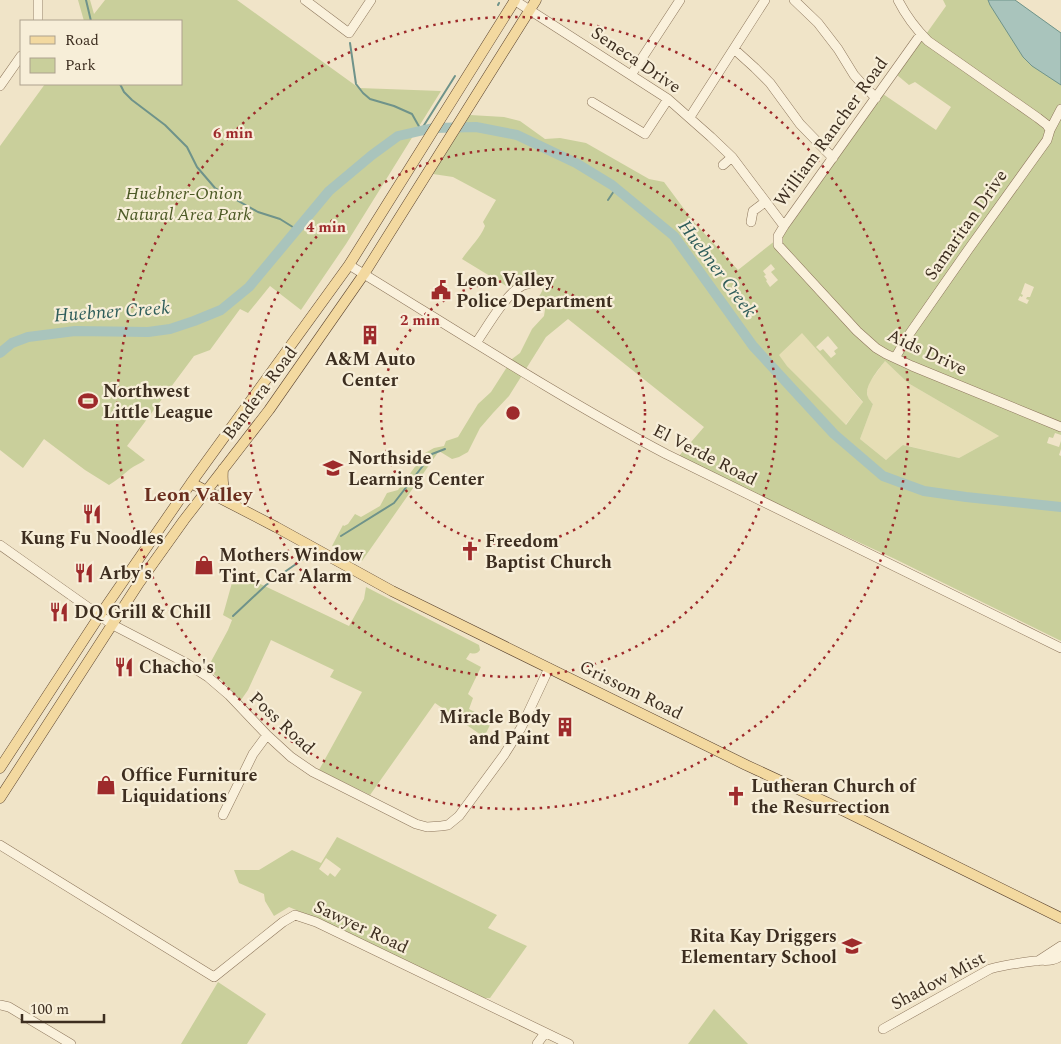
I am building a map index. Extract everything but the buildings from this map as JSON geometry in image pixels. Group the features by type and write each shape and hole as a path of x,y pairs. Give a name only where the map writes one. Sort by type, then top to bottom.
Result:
{"main road":[{"name":"Bandera Road","path":"0,768 100,616 191,483 349,265 514,0"},
{"name":"Bandera Road","path":"0,798 150,567 269,410 336,316 536,0"},
{"path":"223,469 223,488 231,504"},
{"name":"Grissom Road","path":"191,483 392,591 1061,918"},
{"path":"36,712 50,721"}],"street":[{"path":"38,0 38,20"},
{"path":"305,0 349,33 371,0"},
{"name":"Seneca Drive","path":"514,0 632,74 668,99 732,157 784,226"},
{"path":"632,74 680,0"},
{"path":"690,118 765,0"},
{"path":"794,0 818,23 854,74 876,98"},
{"path":"898,0 907,16 928,41 1038,118 1050,130"},
{"name":"William Rancher Road","path":"782,250 777,241 784,226 921,34"},
{"path":"734,49 770,83 800,124 833,158"},
{"path":"0,86 20,57"},
{"path":"592,102 645,134 668,99"},
{"name":"Samaritan Drive","path":"895,358 962,258 1047,140 1061,109"},
{"path":"723,165 732,157"},
{"path":"751,222 753,211 765,202"},
{"name":"Aids Drive","path":"782,250 857,331 876,348 912,366 1061,428"},
{"name":"El Verde Road","path":"349,265 476,344 622,431 1061,648"},
{"path":"476,344 498,309 519,287 531,283"},
{"name":"Poss Road","path":"0,545 113,625 186,663 208,677 230,695 267,735 291,757 313,772 416,824 427,827 448,825 459,816 504,755 521,728 549,668"},
{"path":"223,816 253,754 267,735"},
{"name":"Sawyer Road","path":"0,845 214,977 283,922 295,915 316,922 569,1044"},
{"name":"Shadow Mist","path":"1038,960 1061,946"},
{"name":"Shadow Mist","path":"883,1029 990,969 1038,960 1050,961 1061,956"},
{"path":"0,1005 9,1007 71,1044"},
{"path":"537,1044 545,1033"}],"shaded area":[{"path":"802,332 863,403 845,425 778,355"},
{"path":"885,361 908,383 999,436 959,458 904,445 886,460 860,439 873,404 868,398 869,383"}],"green space":[{"name":"Huebner-Onion Natural Area Park","path":"78,0 90,0 94,14 105,0 237,0 359,88 441,91 346,244 301,310 270,286 248,313 240,309 210,350 194,356 127,446 145,460 109,485 85,470 44,439 23,468 0,450 0,146 44,85 182,85 182,20 84,20"},
{"path":"943,0 1015,0 1061,33 1061,435 1055,433 1053,438 1049,437 1047,443 1059,447 1061,441 1059,455 1061,456 1061,641 679,456 704,427 568,319 546,337 509,396 480,428 468,452 452,459 439,451 362,561 332,546 343,525 348,524 355,514 361,517 380,506 387,493 398,490 425,453 434,448 444,446 446,441 458,437 478,404 491,392 512,359 520,353 532,329 544,316 546,303 538,297 543,288 540,276 532,273 525,276 513,290 462,259 483,231 485,226 483,222 496,200 453,177 433,174 470,115 504,117 520,121 545,139 560,138 586,143 649,179 664,182 693,221 738,270 785,233 883,94 936,130 951,107 915,82 909,85 897,75 946,6","holes":["771,264 775,269 771,272 778,280 770,287 763,271","1025,283 1034,287 1030,297 1026,299 1029,300 1027,304 1018,300 1020,296 1022,297 1023,295 1021,294","802,333 863,402 846,425 787,366 779,355","828,336 838,348 834,351 836,354 831,358 823,349 820,351 816,347","885,361 908,383 999,436 959,458 903,445 886,460 860,439 873,404 868,398 867,393 872,378"]},
{"path":"235,572 349,626 364,599 366,587 479,645 480,650 476,653 470,653 466,659 481,667 468,694 473,698 469,709 492,721 484,737 435,703 370,795 319,770 362,692 330,677 334,670 271,640 248,690 241,700 207,669 232,620 223,615"},
{"path":"337,837 497,915 488,928 527,946 490,998 482,998 334,926 289,907 274,916 265,901 264,894 239,883 234,870 259,870 292,850 321,863","holes":["326,858 341,869 335,877 330,873 328,876 319,869"]},
{"path":"218,982 266,1014 247,1044 181,1044"},
{"path":"714,1009 748,1044 688,1044"}],"water":[{"path":"988,0 1015,0 1061,33 1061,85 1032,66 1023,57"}],"waterway":[{"path":"86,0 91,20"},
{"path":"350,43 356,84 363,93 370,99 412,114 421,130 455,76"},
{"path":"120,85 132,100 165,125 187,147 197,167 215,188 258,212 280,219 296,229"},
{"name":"Huebner Creek","path":"0,353 12,343 28,337 75,331 148,332 170,329 221,310 249,287 329,191 398,136 433,128 476,127 517,135 576,163 612,185 674,236 753,346 834,434 883,476 924,491 1061,507"},
{"path":"608,200 616,188"},
{"path":"341,536 394,503 432,454 445,449"},
{"path":"233,616 266,585 306,557"}],"place":[{"name":"Leon Valley Police Department","path":"441,290"},
{"name":"A&M Auto Center","path":"370,335"},
{"name":"Northwest Little League","path":"88,401"},
{"name":"Northside Learning Center","path":"333,468"},
{"name":"Kung Fu Noodles","path":"92,514"},
{"name":"Freedom Baptist Church","path":"470,551"},
{"name":"Mothers Window Tint, Car Alarm","path":"204,565"},
{"name":"Arby's","path":"84,573"},
{"name":"DQ Grill & Chill","path":"59,612"},
{"name":"Chacho's","path":"124,667"},
{"name":"Miracle Body and Paint","path":"565,727"},
{"name":"Office Furniture Liquidations","path":"106,785"},
{"name":"Lutheran Church of the Resurrection","path":"736,796"},
{"name":"Rita Kay Driggers Elementary School","path":"852,946"}],"district":[{"name":"Leon Valley","path":"198,495"}]}
